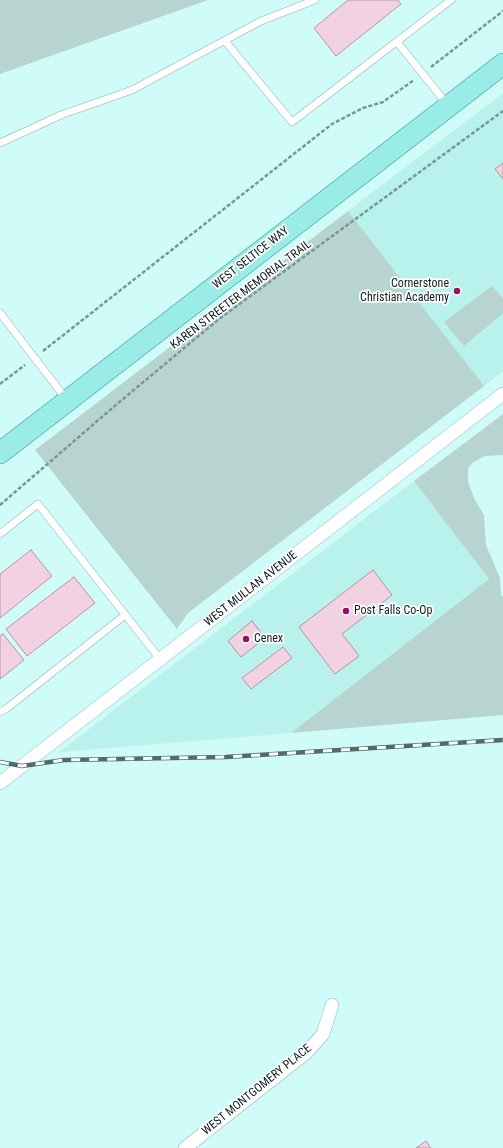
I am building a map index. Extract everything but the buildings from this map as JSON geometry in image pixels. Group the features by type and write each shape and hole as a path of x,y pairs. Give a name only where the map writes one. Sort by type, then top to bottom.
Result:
{"main road":[{"name":"WEST SELTICE WAY","path":"0,453 503,64"}],"street":[{"name":"WEST MULLAN AVENUE","path":"0,783 503,394"},
{"name":"WEST MONTGOMERY PLACE","path":"185,1148 306,1053 323,1034 332,1005"}],"lane":[{"path":"0,143 61,115 132,90 261,21 315,0"},
{"path":"225,41 292,122 452,0"},
{"path":"397,42 448,106"},
{"path":"0,313 67,401"},
{"path":"0,534 38,504 160,659"},
{"path":"0,712 6,709 125,615"}],"path":[{"path":"0,384 332,124 363,108 390,98 503,11"},
{"name":"KAREN STREETER MEMORIAL TRAIL","path":"0,505 219,319 503,111"}],"shaded area":[{"path":"0,0 208,0 0,74"},
{"name":"Cornerstone Christian Academy","path":"503,93 503,371 484,386 348,211"},
{"path":"348,211 484,386 188,613 177,629 35,450"},
{"path":"492,286 503,299 503,313 464,346 444,322"},
{"path":"503,414 503,455 485,456 472,463 468,469 468,482 475,500 484,515 486,545 500,578 501,595 503,597 503,715 291,733 489,579 414,481"},
{"path":"414,481 489,579 291,733 59,752"}],"railway":[{"path":"0,762 22,766 64,760 226,757 503,740"}],"place":[{"name":"Cornerstone Christian Academy","path":"457,291"},
{"name":"Post Falls Co-Op","path":"346,611"},
{"name":"Cenex","path":"246,639"}]}
